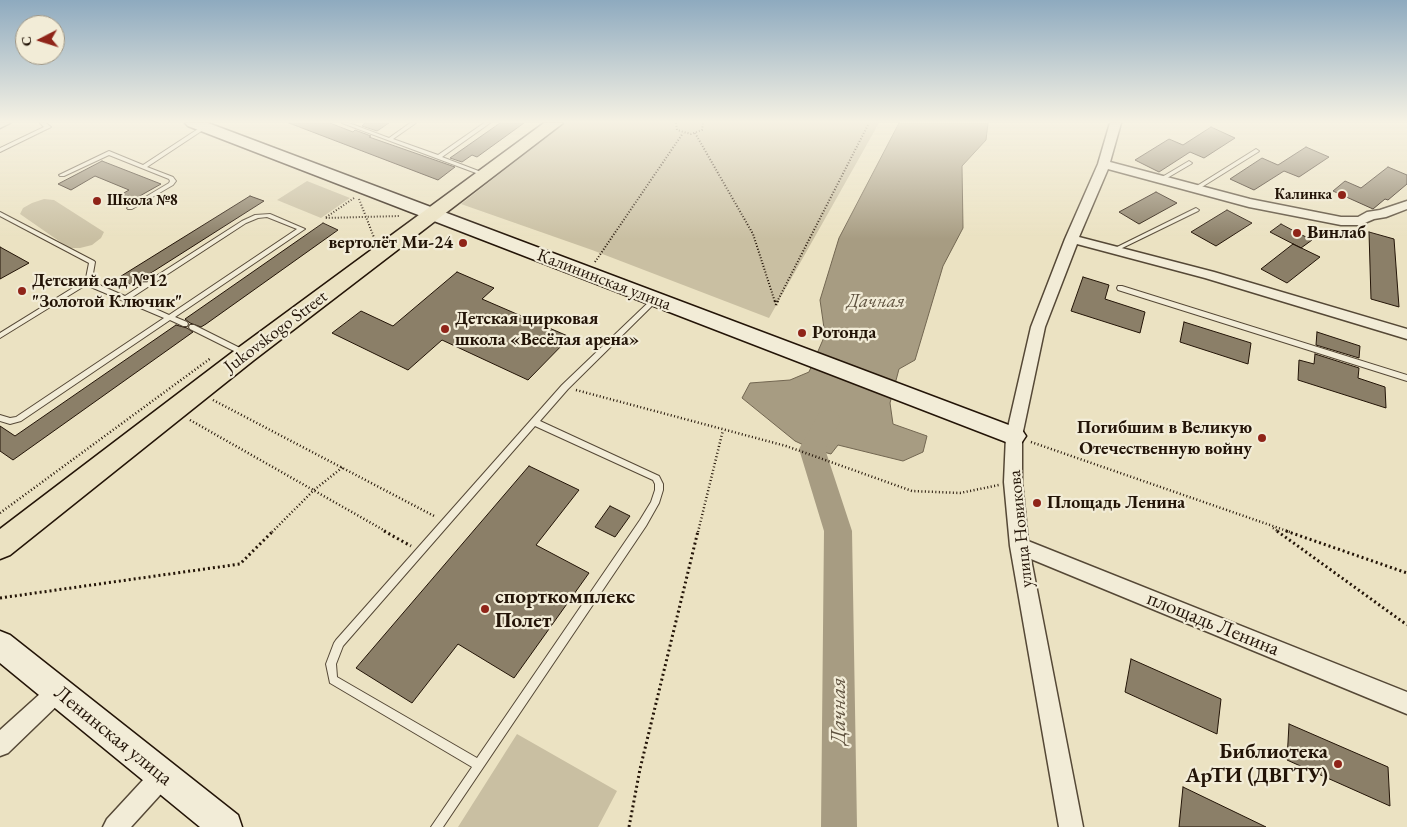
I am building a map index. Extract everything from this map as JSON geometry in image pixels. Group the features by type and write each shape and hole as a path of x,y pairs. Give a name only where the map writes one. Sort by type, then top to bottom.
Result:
{"main road":[{"name":"Jukovskogo Street","path":"0,546 246,354 505,162"}],"street":[{"name":"Калининская улица","path":"293,162 435,214 586,274 1014,436"},
{"path":"1104,164 1249,203 1341,221 1360,221 1371,215 1382,214 1407,206"},
{"name":"улица Новикова","path":"1071,827 1019,546 1013,482 1014,436 1038,327 1072,238 1104,164"},
{"path":"1072,238 1210,275 1407,334"},
{"name":"площадь Ленина","path":"1019,546 1407,703"},
{"name":"Ленинская улица","path":"0,645 226,827"},
{"path":"0,745 58,692"},
{"path":"115,827 163,776"}],"lane":[{"path":"62,175 91,162"},
{"path":"130,162 171,178 173,181 130,208"},
{"path":"143,167 150,162"},
{"path":"452,162 488,175"},
{"path":"1195,189 1239,162"},
{"path":"1160,180 1189,163"},
{"path":"1114,250 1196,210"},
{"path":"0,214 92,262 89,279 86,282 0,336"},
{"path":"0,418 10,421 18,419 302,229 268,215 257,216 244,222 125,298"},
{"path":"86,282 170,316 246,354"},
{"path":"1120,288 1407,378"},
{"path":"479,765 333,680 331,664 339,643 565,387 655,300"},
{"path":"436,827 643,523 655,503 660,490 656,478 535,422"}],"path":[{"path":"586,274 663,162"},
{"path":"711,162 753,234 776,305 849,162"},
{"path":"375,240 366,217 357,196 325,218 334,218 366,217 408,216"},
{"path":"565,387 786,446 912,491 960,493 1013,482"},
{"path":"212,399 445,522"},
{"path":"186,418 420,551"},
{"path":"629,827 640,769 723,429"},
{"path":"1014,436 1407,573"},
{"path":"0,598 240,564 314,490 343,467"},
{"path":"1270,526 1407,625"}],"shaded area":[{"path":"515,162 857,162 769,318 592,250 461,204"},
{"path":"307,181 350,198 321,218 277,200"},
{"path":"44,199 54,200 104,232 101,238 92,245 69,248 20,214 23,208"},
{"path":"517,734 617,791 598,827 458,827"}],"water":[{"name":"Дачная","path":"879,162 966,162 962,166 963,228 943,266 915,360 899,369 890,403 893,424 927,436 923,452 903,461 838,445 831,454 812,449 795,441 742,398 750,383 790,380 809,372 825,335 820,300 839,238"}],"building":[{"path":"104,162 161,184 122,206 110,201 129,190 95,176 71,190 58,184"},
{"path":"390,162 440,162 455,167 438,180"},
{"path":"1138,162 1175,162 1159,172"},
{"path":"1257,162 1270,162 1278,165 1283,162 1322,162 1299,177 1284,171 1254,190 1230,179"},
{"path":"1388,167 1407,175 1407,184 1388,200 1385,199 1373,209 1333,191 1345,181 1361,188"},
{"path":"1156,192 1177,203 1139,224 1119,212"},
{"path":"250,196 264,201 132,285 118,278"},
{"path":"1227,210 1252,223 1216,246 1191,232"},
{"path":"323,223 338,230 201,327 185,319"},
{"path":"1281,224 1312,240 1301,248 1270,232"},
{"path":"1369,232 1394,239 1399,307 1371,299"},
{"path":"1293,244 1320,257 1287,283 1261,269"},
{"path":"0,247 29,263 0,279"},
{"name":"Детская цирковая школа «Весёлая арена»","path":"457,272 494,288 482,299 570,337 528,380 442,340 408,370 332,333 361,311 393,326"},
{"path":"1083,277 1109,285 1105,299 1145,312 1140,333 1071,311"},
{"path":"1184,322 1251,343 1248,364 1180,342"},
{"path":"176,325 193,332 13,460 0,451 0,426 15,436"},
{"path":"1317,332 1360,346 1359,358 1316,345"},
{"path":"1315,354 1359,368 1358,378 1385,387 1386,408 1298,380 1299,360 1314,364"},
{"name":"спорткомплекс Полет","path":"529,466 579,490 536,545 589,573 514,678 458,644 412,703 356,668"},
{"path":"610,506 630,516 615,537 595,527"},
{"name":"Библиотека АрТИ (ДВГТУ)","path":"1131,659 1221,699 1217,734 1125,692"},
{"name":"Библиотека АрТИ (ДВГТУ)","path":"1289,724 1388,767 1390,806 1287,760"},
{"path":"1183,787 1266,827 1179,827"}],"waterway":[{"name":"Дачная","path":"828,420 812,449 838,531 839,827"}],"place":[{"name":"Калинка","path":"1342,195"},
{"name":"Школа №8","path":"97,201"},
{"name":"Винлаб","path":"1297,233"},
{"name":"вертолёт Ми-24","path":"463,243"},
{"name":"Детский сад №12 \"Золотой Ключик\"","path":"22,291"},
{"name":"Детская цирковая школа «Весёлая арена»","path":"445,329"},
{"name":"Ротонда","path":"802,333"},
{"name":"Погибшим в Великую Отечественную войну","path":"1262,438"},
{"name":"Площадь Ленина","path":"1037,503"},
{"name":"спорткомплекс Полет","path":"485,609"},
{"name":"Библиотека АрТИ (ДВГТУ)","path":"1338,764"}]}
